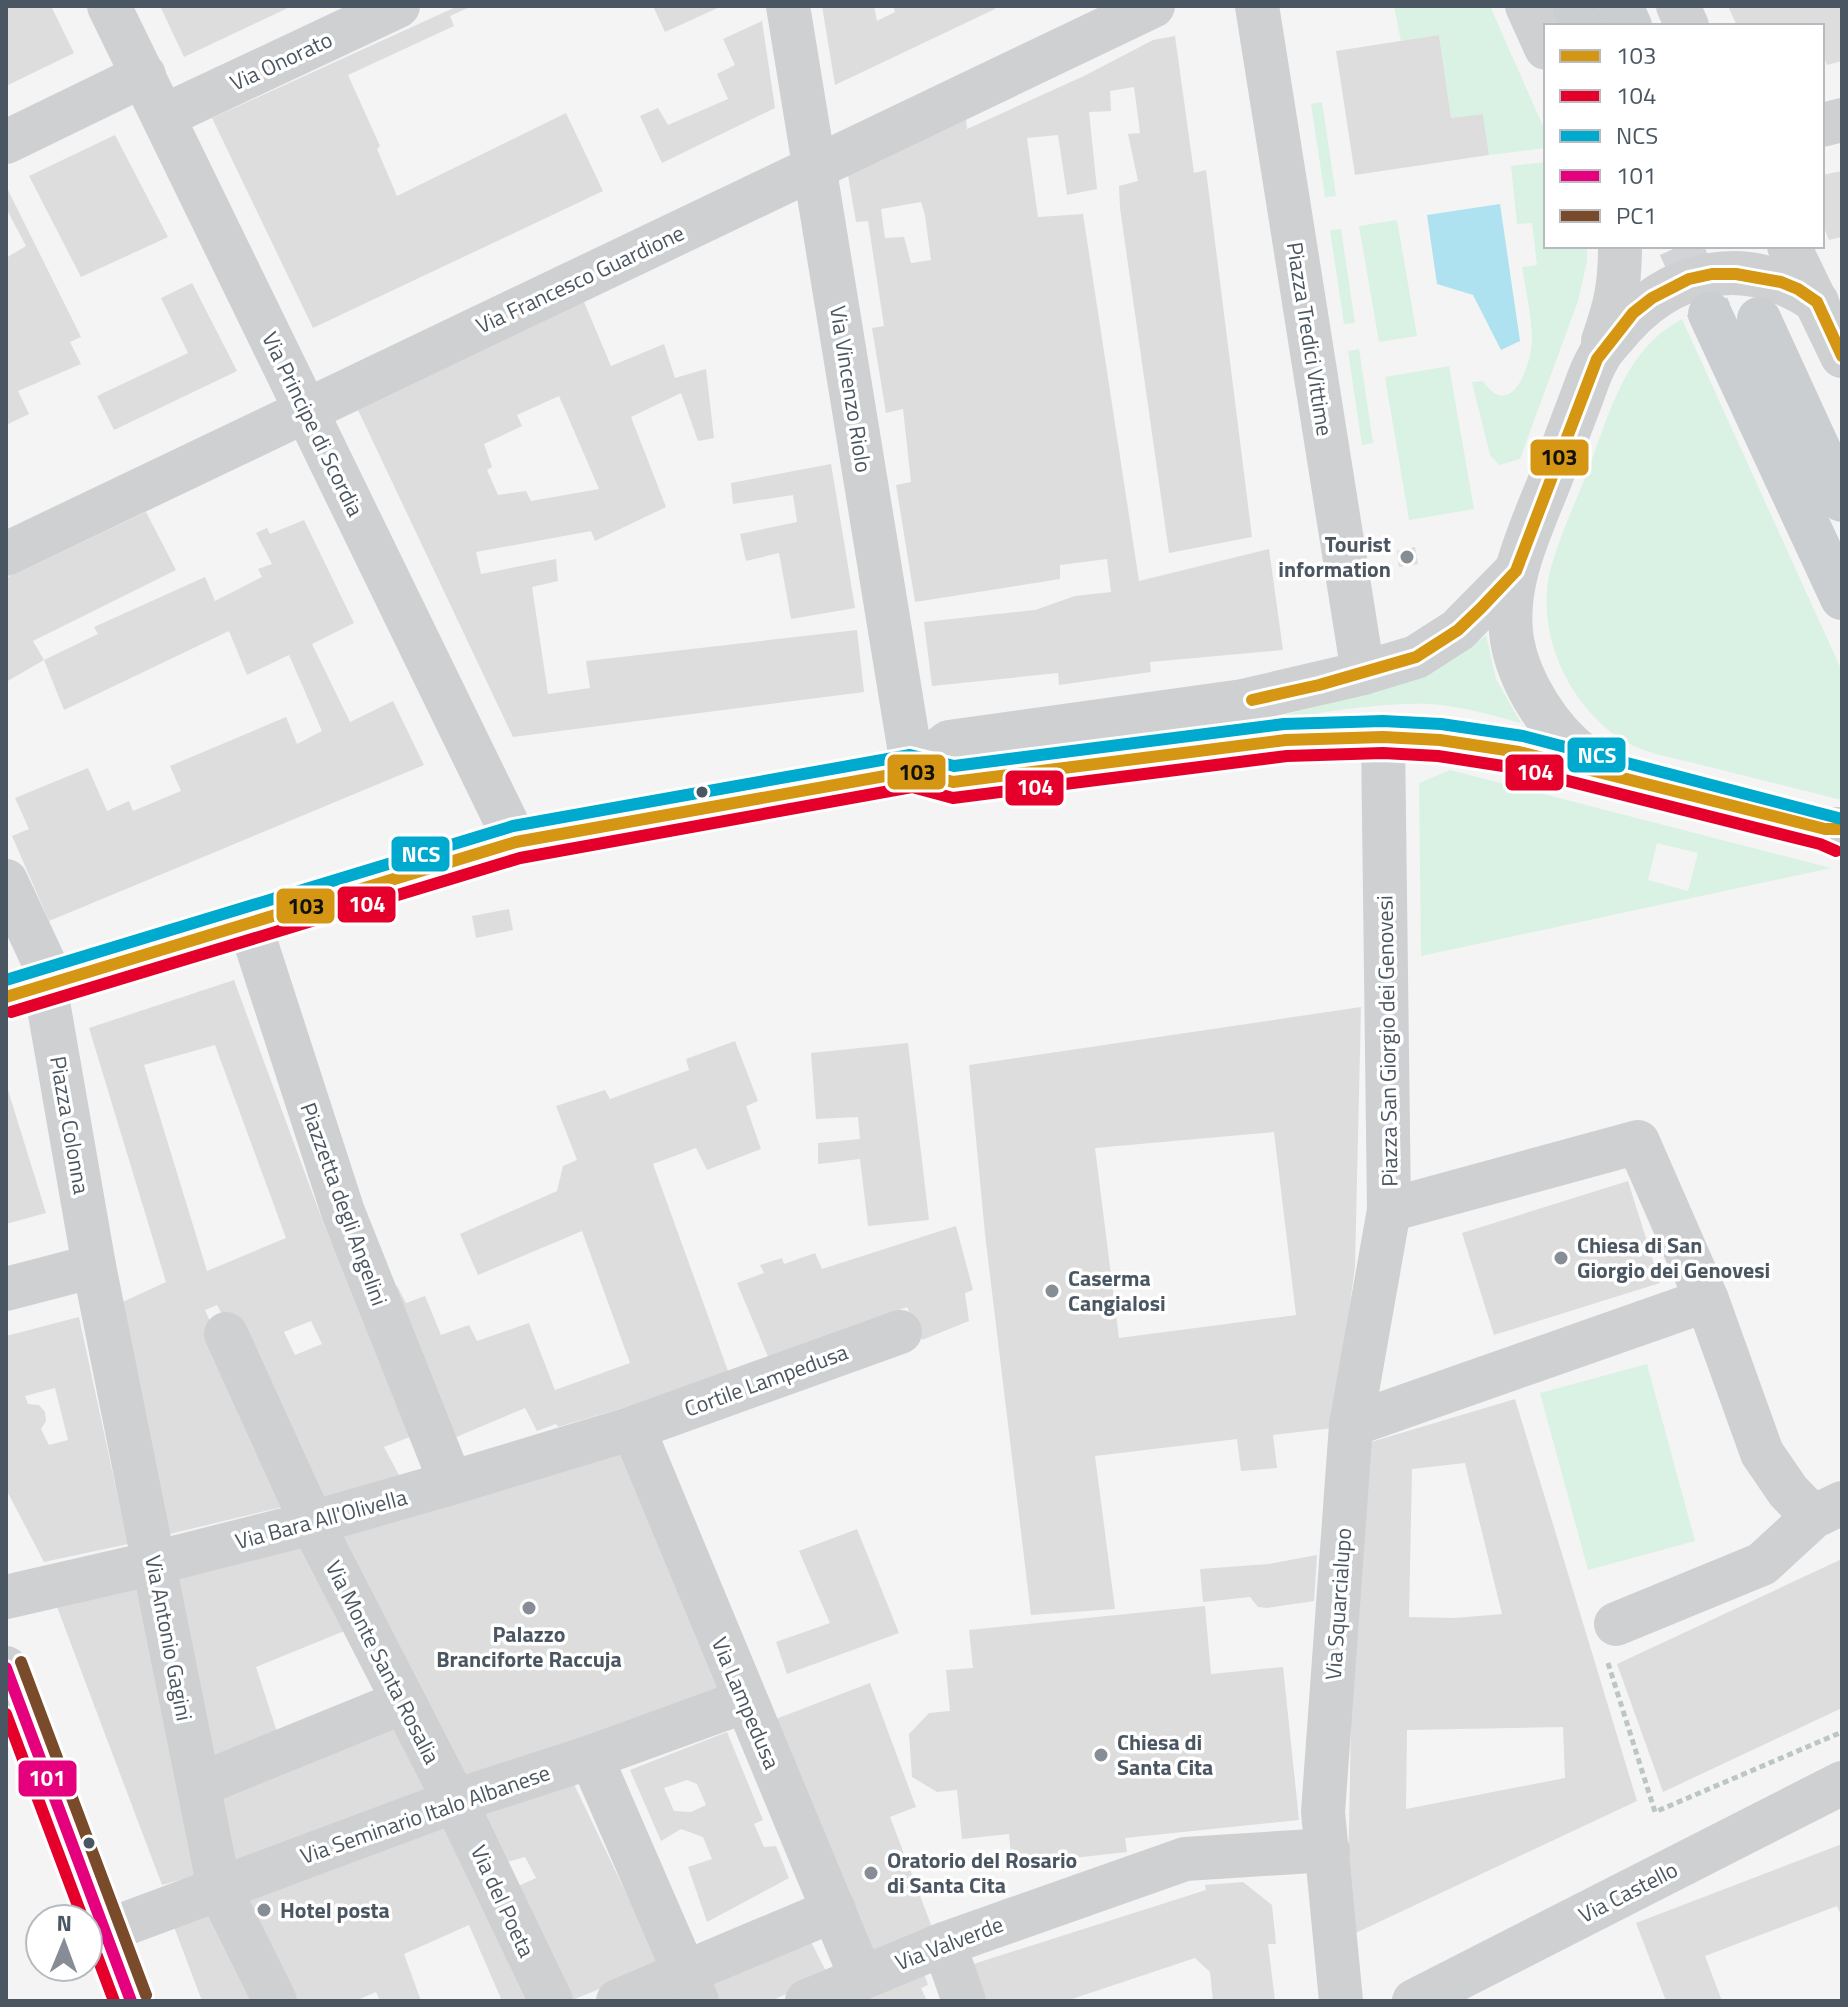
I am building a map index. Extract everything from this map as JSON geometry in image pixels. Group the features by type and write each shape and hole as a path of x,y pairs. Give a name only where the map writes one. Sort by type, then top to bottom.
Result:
{"main road":[{"path":"1710,314 1842,598"},
{"path":"1759,319 1842,500"}],"street":[{"name":"Via Principe di Scordia","path":"109,6 516,842"},
{"name":"Via Onorato","path":"164,116 398,6"},
{"name":"Via Vincenzo Riolo","path":"788,6 913,771"},
{"name":"Via Francesco Guardione","path":"6,554 1153,6"},
{"name":"Piazza Tredici Vittime","path":"1257,6 1363,673"},
{"path":"1527,6 1544,44"},
{"path":"6,142 144,75"},
{"path":"1618,778 1581,755 1554,726 1525,679 1512,641 1511,618 1516,571 1618,300 1620,248"},
{"path":"1597,359 1633,313 1652,298 1689,279 1712,274 1796,277 1842,356"},
{"path":"913,771 949,742 1234,703 1363,673 1416,657 1458,630 1516,571"},
{"path":"35,988 516,842 913,771 953,782 1286,740 1383,737 1440,740 1519,752 1836,831"},
{"name":"Piazza San Giorgio dei Genovesi","path":"1383,737 1389,1210 1638,1142 1707,1300"},
{"name":"Piazza Colonna","path":"6,881 35,988 94,1266"},
{"name":"Piazzetta degli Angelini","path":"249,922 343,1212 451,1483"},
{"name":"Via Squarcialupo","path":"1341,2001 1323,1812 1351,1425 1389,1210"},
{"path":"6,1289 94,1266"},
{"name":"Via Antonio Gagini","path":"94,1266 219,1888 275,2001"},
{"path":"1351,1425 1707,1300 1762,1453 1788,1491 1827,1510 1762,1564 1616,1624"},
{"name":"Cortile Lampedusa","path":"633,1428 900,1332"},
{"name":"Via Monte Santa Rosalia","path":"226,1334 312,1523 455,1801"},
{"name":"Via Bara All'Olivella","path":"6,1597 312,1523 633,1428"},
{"name":"Via Lampedusa","path":"633,1428 861,1977"},
{"path":"6,1668 131,2001"},
{"name":"Via Seminario Italo Albanese","path":"106,1931 455,1801 591,1757 745,1701"},
{"path":"199,1785 403,1702"},
{"path":"591,1757 691,1986"},
{"name":"Via Castello","path":"1414,2001 1842,1783"},
{"name":"Via del Poeta","path":"455,1801 551,2001"},
{"name":"Via Valverde","path":"807,2001 944,1944 1185,1859 1328,1850"},
{"path":"618,2001 691,1986 834,1910"},
{"path":"944,1944 964,2001"}],"path":[{"path":"1616,1624 1607,1645 1607,1656 1655,1812 1842,1732"}],"green space":[{"path":"1394,6 1490,6 1544,128 1544,148 1489,155 1483,114 1451,118 1439,35 1401,41"},
{"path":"1322,102 1336,196 1325,197 1311,104"},
{"path":"1544,162 1544,248 1587,248 1587,261 1578,301 1520,459 1499,465 1490,455 1472,382 1482,381 1494,393 1504,395 1512,392 1523,376 1530,354 1532,337 1522,267 1537,265 1532,223 1517,224 1511,166"},
{"path":"1397,220 1417,336 1379,342 1359,226"},
{"path":"1341,229 1355,323 1344,324 1330,230"},
{"path":"1682,319 1842,671 1842,800 1633,746 1606,728 1591,713 1565,676 1556,656 1547,613 1547,591 1564,530 1612,405 1633,365 1662,332"},
{"path":"1359,349 1373,443 1362,445 1348,351"},
{"path":"1449,366 1474,509 1409,520 1385,377"},
{"path":"1486,635 1496,679 1521,723 1476,711 1430,704 1365,707 1257,722 1346,699 1406,679 1461,653"},
{"path":"1450,770 1831,868 1421,956 1419,783","holes":["1657,843 1698,853 1688,891 1648,880"]},
{"path":"1647,1364 1695,1541 1588,1570 1540,1393"}],"water":[{"path":"1500,204 1520,341 1501,350 1473,295 1437,284 1427,215"}],"building":[{"path":"6,6 51,6 74,53 6,86"},
{"path":"160,6 292,6 184,57"},
{"path":"458,6 472,6 450,16 454,26 348,75 380,146 377,149 397,196 566,113 603,191 313,328 212,118"},
{"path":"653,6 722,6 665,32"},
{"path":"822,6 874,6 877,21 895,12 893,6 994,6 995,9 835,85"},
{"path":"1728,6 1842,6 1842,61 1827,65 1824,58 1824,24 1736,24"},
{"path":"762,21 775,108 662,163 640,116 658,108 668,125 728,99 717,74 735,65 723,39"},
{"path":"1439,35 1451,118 1483,114 1489,155 1355,175 1336,51"},
{"path":"1175,36 1194,173 1206,170 1252,537 1169,553 1120,208 1119,186 1138,181 1128,134 1140,133 1134,87 1110,91 1111,111 1089,112 1097,189 1067,195 1058,135 1027,138 1038,217 1083,214 1139,581 1269,549 1283,650 1150,662 1151,672 1059,685 1058,673 932,686 924,622 1035,610 1075,596 1111,592 1107,559 1060,565 1060,579 915,602 896,485 911,482 903,409 886,413 872,328 884,326 868,221 856,222 848,175 966,118 967,129 1084,76 1153,40","holes":["921,202 931,260 911,263 904,237 885,238 881,209"]},
{"path":"115,135 168,237 81,277 29,176"},
{"path":"1842,171 1842,237 1829,240 1824,228 1824,175"},
{"path":"6,186 81,337 70,342 81,364 18,391 29,414 6,425 6,258 26,246 6,213"},
{"path":"192,283 237,371 114,430 97,396 188,353 161,298"},
{"path":"584,302 611,366 664,344 675,378 706,369 714,438 698,441 681,393 631,417 666,507 595,541 591,531 476,552 481,574 556,559 558,581 532,587 548,694 590,688 586,661 857,630 864,692 513,737 358,410","holes":["559,396 599,489 531,501 526,491 498,495 487,470 492,467 484,444 522,426 517,415"]},
{"path":"831,464 855,608 791,619 779,553 746,561 740,534 797,522 793,495 733,504 731,483"},
{"path":"146,512 176,570 33,641 44,660 6,682 6,578"},
{"path":"304,520 354,623 312,644 350,722 393,701 424,765 49,921 12,836 29,829 15,798 88,768 107,811 129,801 133,811 181,791 170,766 286,717 297,744 322,731 289,655 247,675 229,631 64,710 44,660 98,634 94,627 205,577 215,601 262,577 258,569 272,564 256,533 267,528 270,534"},
{"name":"Tourist information","path":"1415,547 1418,564 1399,567 1397,551"},
{"path":"509,909 513,930 476,938 472,916"},
{"path":"234,980 324,1225 415,1435 384,1447 400,1477 323,1501 217,1305 205,1310 295,1504 161,1536 116,1305 166,1282 89,1028","holes":["215,1045 286,1238 207,1271 144,1065","311,1321 322,1344 295,1355 284,1332"]},
{"name":"Caserma Cangialosi","path":"1361,1007 1355,1267 1333,1428 1273,1435 1277,1468 1241,1471 1237,1439 1095,1456 1115,1609 1031,1615 985,1234 969,1065","holes":["1274,1132 1296,1315 1119,1338 1095,1148"]},
{"path":"735,1041 758,1101 746,1106 761,1149 707,1170 696,1148 653,1164 728,1371 646,1401 558,1427 556,1424 537,1431 525,1408 454,1438 393,1291 397,1286 406,1303 425,1296 441,1335 469,1325 477,1341 529,1323 555,1390 630,1363 582,1231 478,1275 460,1234 557,1191 563,1166 577,1160 556,1106 605,1090 610,1099 689,1070 686,1059"},
{"path":"908,1043 929,1220 868,1226 860,1159 818,1164 818,1143 860,1139 858,1117 816,1119 811,1053"},
{"path":"6,1088 46,1213 6,1224"},
{"name":"Chiesa di San Giorgio dei Genovesi","path":"1628,1181 1660,1283 1494,1335 1462,1233"},
{"path":"956,1226 973,1290 965,1293 969,1321 922,1340 907,1307 769,1359 737,1283 764,1273 760,1265 782,1258 784,1264 815,1253 822,1269"},
{"path":"79,1317 128,1544 44,1562 6,1489 6,1336","holes":["55,1388 68,1440 49,1445 41,1429 46,1421 45,1412 39,1405 28,1404 25,1396"]},
{"path":"1515,1399 1637,1801 1347,1937 1353,1614 1361,1445","holes":["1465,1463 1502,1614 1455,1618 1409,1617 1412,1469","1563,1727 1565,1778 1406,1809 1407,1730"]},
{"name":"Palazzo Branciforte Raccuja","path":"621,1447 725,1687 453,1784 329,1529"},
{"path":"857,1529 899,1633 787,1674 776,1642 830,1623 799,1551"},
{"path":"311,1535 354,1627 256,1667 278,1735 206,1758 167,1570"},
{"path":"1317,1555 1314,1601 1267,1608 1258,1607 1250,1597 1203,1602 1200,1569 1269,1564"},
{"path":"1842,1559 1842,1708 1663,1792 1617,1664"},
{"path":"137,1578 198,1875 162,1885 54,1599"},
{"name":"Chiesa di Santa Cita","path":"1205,1606 1211,1674 1283,1667 1299,1820 1125,1838 1127,1852 1012,1865 1009,1834 962,1839 957,1790 937,1792 912,1777 909,1734 929,1713 950,1711 946,1670 973,1668 969,1630"},
{"name":"Oratorio del Rosario di Santa Cita","path":"870,1683 916,1807 890,1817 933,1930 862,1956 773,1720"},
{"path":"403,1720 436,1789 231,1862 215,1786"},
{"path":"727,1732 763,1820 754,1824 764,1847 776,1846 789,1878 707,1922 688,1867 712,1859 703,1837 681,1829 661,1841 630,1770","holes":["687,1780 697,1784 706,1805 691,1812 674,1811 664,1788"]},
{"path":"570,1776 660,1964 570,2001 516,1887 536,1878 525,1857 503,1863 478,1810"},
{"path":"453,1820 541,2001 502,2001 469,1925 404,1954 421,2001 380,2001 376,1992 355,2001 288,2001 235,1898"},
{"path":"1842,1844 1842,1918 1837,1906 1705,1956 1722,2001 1666,2001 1636,1923"},
{"path":"1243,1882 1272,1905 1276,1944 1268,1944 1275,2001 1213,2001 1210,1972 1195,1958 1066,2001 979,2001 964,1967 1206,1890 1205,1885"},
{"path":"206,1905 253,2001 202,2001 171,1919"},
{"path":"811,1942 828,1975 771,2001 716,2001 710,1986"},
{"path":"924,1973 928,1985 921,1988 927,2001 827,2001"}],"tunnel":[{"path":"1681,248 1710,313"}],"transit line":[{"name":"103","path":"1252,700 1319,685 1416,657 1458,630 1481,608 1516,571 1597,359 1633,313 1652,298 1689,279 1712,274 1736,274 1781,282 1817,302 1842,356"},
{"name":"NCS","path":"6,980 513,826 910,755 954,766 1284,724 1383,721 1441,724 1523,736 1842,819"},
{"name":"103","path":"6,997 516,842 913,771 953,782 1286,740 1383,737 1440,740 1519,752 1825,829 1842,829"},
{"name":"104","path":"11,1012 520,858 912,787 953,798 1287,756 1383,753 1438,756 1516,768 1820,844 1836,851"},
{"name":"PC1","path":"21,1662 146,1995"},
{"name":"101","path":"6,1668 131,2001"},
{"name":"104","path":"6,1714 77,1903"},
{"name":"104","path":"104,1974 114,2001"}],"place":[{"name":"Tourist information","path":"1407,557"},
{"name":"Chiesa di San Giorgio dei Genovesi","path":"1561,1258"},
{"name":"Caserma Cangialosi","path":"1052,1291"},
{"name":"Palazzo Branciforte Raccuja","path":"529,1608"},
{"name":"Chiesa di Santa Cita","path":"1101,1755"},
{"name":"Oratorio del Rosario di Santa Cita","path":"871,1873"},
{"name":"Hotel posta","path":"264,1910"}]}
